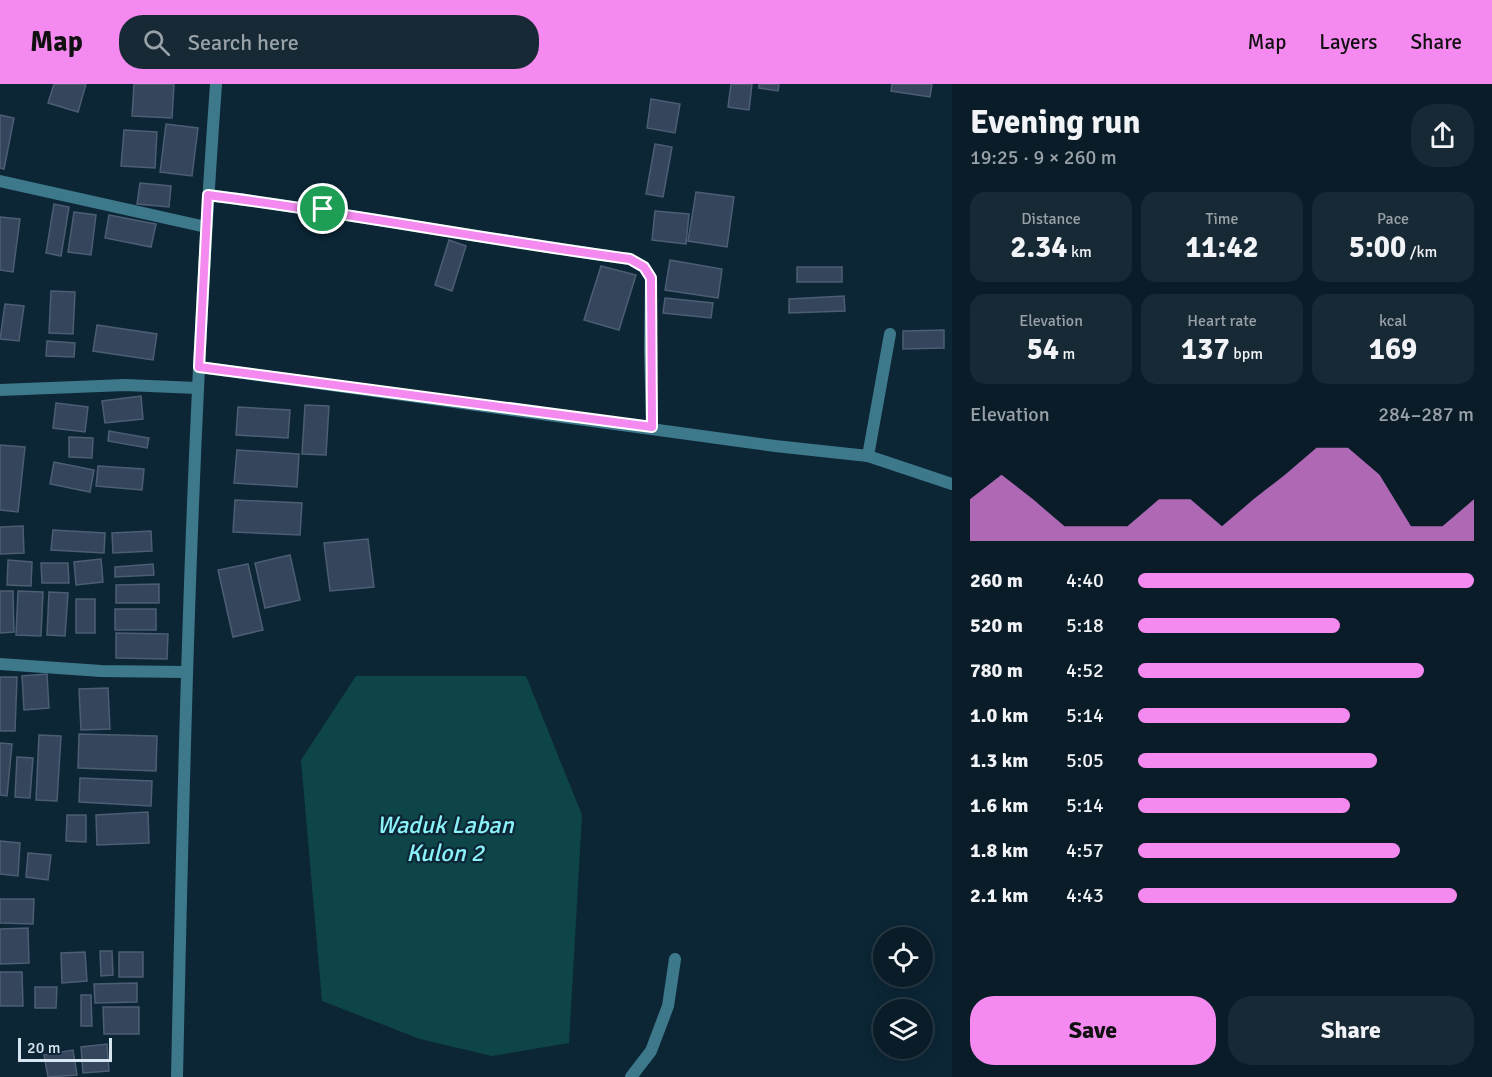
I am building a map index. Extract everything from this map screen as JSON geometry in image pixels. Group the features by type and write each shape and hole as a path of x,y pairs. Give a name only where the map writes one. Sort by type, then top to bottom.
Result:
{"street":[{"path":"177,1077 185,672 206,227 216,84"},
{"path":"0,181 206,227"},
{"path":"208,195 323,209 525,244 630,259 644,267 651,278 652,427"},
{"path":"868,456 890,334"},
{"path":"199,367 652,427 775,446 868,456 952,484"},
{"path":"0,390 125,385 198,388"},
{"path":"0,664 101,671 185,672"},
{"path":"631,1077 651,1051 668,1006 675,959"}],"water":[{"name":"Waduk Laban Kulon 2","path":"356,676 526,676 582,815 569,1043 492,1056 420,1039 322,1001 301,760"}],"building":[{"path":"54,84 86,84 78,112 48,103"},
{"path":"134,84 174,84 172,118 132,116"},
{"path":"731,84 752,84 749,110 728,107"},
{"path":"759,84 779,84 778,91 759,88"},
{"path":"892,84 932,84 930,97 891,91"},
{"path":"651,99 680,104 675,133 647,128"},
{"path":"0,115 14,118 4,169 0,168"},
{"path":"166,124 198,128 192,176 160,172"},
{"path":"124,130 157,132 155,168 121,166"},
{"path":"655,144 672,147 663,197 646,194"},
{"path":"140,183 171,186 169,207 137,204"},
{"path":"696,192 734,197 727,247 688,241"},
{"path":"54,204 69,207 61,256 46,253"},
{"path":"655,211 689,214 686,244 652,240"},
{"path":"74,212 96,215 91,255 68,252"},
{"path":"109,215 156,224 151,247 105,238"},
{"path":"0,217 20,219 13,272 0,270"},
{"path":"449,240 466,246 452,291 435,285"},
{"path":"670,260 722,269 718,298 665,290"},
{"path":"601,266 636,275 619,330 584,320"},
{"path":"797,267 842,267 842,282 797,282"},
{"path":"51,291 75,292 73,334 49,333"},
{"path":"844,296 845,311 789,313 789,299"},
{"path":"665,298 713,303 711,318 663,313"},
{"path":"5,304 24,306 19,341 0,339"},
{"path":"97,325 157,334 153,360 93,351"},
{"path":"944,330 944,348 903,349 903,331"},
{"path":"47,341 75,343 74,357 46,356"},
{"path":"141,396 143,419 105,423 102,401"},
{"path":"56,403 88,407 85,432 53,428"},
{"path":"305,405 329,406 326,455 302,454"},
{"path":"238,407 290,410 288,438 236,435"},
{"path":"109,431 149,438 147,448 108,441"},
{"path":"69,437 93,438 92,458 69,457"},
{"path":"0,445 25,447 18,512 0,510"},
{"path":"237,450 299,454 297,487 234,483"},
{"path":"54,462 94,470 90,492 50,484"},
{"path":"98,466 144,469 142,490 96,486"},
{"path":"235,500 302,503 300,535 233,532"},
{"path":"23,526 24,553 0,554 0,527"},
{"path":"53,530 105,533 104,553 51,550"},
{"path":"151,531 152,551 113,553 112,533"},
{"path":"368,539 374,587 330,591 324,543"},
{"path":"290,555 300,600 265,608 255,563"},
{"path":"101,559 103,582 76,585 74,562"},
{"path":"8,560 32,562 31,586 7,585"},
{"path":"41,563 68,563 69,583 42,583"},
{"path":"153,564 154,575 115,577 115,567"},
{"path":"248,564 263,630 233,637 218,570"},
{"path":"159,584 159,603 116,603 116,585"},
{"path":"0,591 13,591 14,632 0,633"},
{"path":"18,591 43,592 41,636 16,635"},
{"path":"49,592 68,593 65,636 47,635"},
{"path":"76,599 95,599 95,633 76,633"},
{"path":"115,609 156,609 156,630 115,630"},
{"path":"116,633 168,634 167,659 116,658"},
{"path":"47,674 49,708 24,710 22,676"},
{"path":"0,677 17,677 15,731 0,731"},
{"path":"108,688 110,729 81,730 79,689"},
{"path":"79,734 157,736 156,771 78,768"},
{"path":"39,735 61,736 57,801 36,800"},
{"path":"0,743 12,744 7,796 0,795"},
{"path":"17,757 33,758 30,798 15,797"},
{"path":"80,778 152,781 151,806 79,802"},
{"path":"148,812 149,843 97,845 96,815"},
{"path":"67,815 86,815 86,842 66,841"},
{"path":"0,841 20,843 18,876 0,874"},
{"path":"28,853 51,855 48,880 26,877"},
{"path":"0,899 34,899 33,924 0,923"},
{"path":"28,928 29,963 0,964 0,929"},
{"path":"100,951 112,951 113,975 101,976"},
{"path":"85,952 87,981 62,983 61,953"},
{"path":"119,952 143,952 143,977 119,977"},
{"path":"0,972 22,972 23,1006 0,1006"},
{"path":"137,983 137,1002 95,1003 94,984"},
{"path":"35,987 57,987 56,1008 35,1008"},
{"path":"81,995 91,995 92,1026 81,1026"},
{"path":"103,1007 139,1007 139,1034 104,1034"},
{"path":"107,1044 109,1071 83,1073 81,1047"},
{"path":"73,1050 77,1075 48,1077 44,1055"}],"route":[{"path":"208,195 323,209 525,244 630,259 644,267 651,278 652,427 199,367 208,195"}]}
